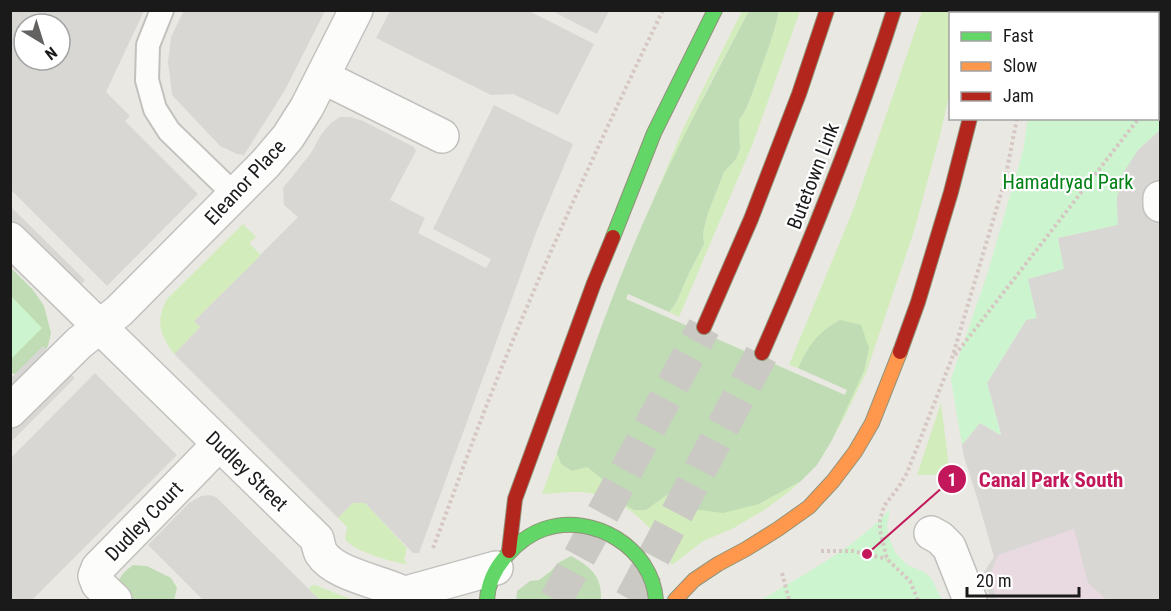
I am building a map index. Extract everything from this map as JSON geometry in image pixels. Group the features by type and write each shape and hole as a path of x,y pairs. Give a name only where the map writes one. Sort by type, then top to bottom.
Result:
{"main road":[{"path":"487,600 487,595 503,560 515,499 594,283 654,133 715,10"},
{"path":"704,327 755,208 799,94 827,10"},
{"name":"Butetown Link","path":"762,353 821,212 894,10"},
{"path":"675,600 694,580 778,529 809,507 855,452 872,423 918,302 951,192 969,120"},
{"path":"503,560 529,535 554,526 580,524 606,531 628,546 646,567 656,600"}],"street":[{"name":"Eleanor Place","path":"10,411 79,343 123,307 265,164 288,136 306,107 356,10"},
{"path":"323,77 442,136"},
{"path":"1161,198 1161,206"},
{"name":"Dudley Street","path":"10,239 316,539 321,552 333,564 411,597 503,560"},
{"name":"Dudley Court","path":"115,600 98,584 95,576 98,568 219,444"},
{"path":"931,533 940,537 949,547 970,600"}],"lane":[{"path":"162,10 148,45 147,80 155,109 169,130 235,195"}],"path":[{"path":"433,550 486,407 524,315 604,133 663,10"},
{"path":"887,559 880,530 884,506 907,473 952,358 1005,180 1017,120"},
{"path":"952,358 1137,120"},
{"path":"821,551 854,551 887,559 910,580 918,600"},
{"path":"782,573 789,600"}],"shaded area":[{"path":"11,10 144,11 106,92 130,116 125,121 198,194 107,286 11,190"},
{"path":"184,10 325,11 285,90 244,155 220,146 172,95 168,62 171,37"},
{"path":"527,10 594,44 558,115 513,94 491,95 376,38 390,11"},
{"path":"552,11 609,11 597,34"},
{"path":"494,105 573,144 537,230 419,553 413,553 365,503 353,503 338,518 174,354 200,327 194,321 298,217 284,205 283,188 311,153 322,133 340,117 351,117 363,121 414,147 416,151 390,200 425,218 418,233 486,268 491,259 433,229"},
{"path":"1160,130 1160,600 991,600 982,575 994,557 962,445 1001,434 987,383 1026,320"},
{"path":"1160,130 1160,167 1147,191 1144,207 1159,281 1117,288 1101,303 1037,318 1028,279 1064,269 1058,238 1118,225 1117,198 1123,173 1138,150"},
{"path":"10,206 85,280 77,289 11,221"},
{"path":"43,346 51,354 11,394 11,378"},
{"path":"67,371 75,378 11,442 11,428"},
{"path":"95,373 177,455 32,600 11,600 11,458"},
{"path":"980,423 1015,444 1022,469 986,477 977,497 962,445"},
{"path":"201,496 216,497 320,600 203,600 148,545 189,503"},
{"path":"1074,529 1088,583 1107,600 997,600 989,577 998,555"}],"green space":[{"path":"742,11 749,11 709,85 651,206 683,129"},
{"path":"749,11 779,11 751,95 739,120 740,149 736,159 724,172 708,213 703,233 704,244 676,303 669,312 628,294 626,299 845,395 847,390 798,368 814,340 832,325 840,320 861,325 869,348 864,371 832,440 817,465 801,481 759,504 723,513 692,509 680,492 667,495 646,510 634,510 617,500 608,490 606,482 587,467 572,471 561,464 557,453 610,305 642,225 686,132"},
{"path":"779,11 800,11 753,143 679,317 669,312 676,303 704,244 703,233 708,213 724,172 736,159 740,149 739,120 751,95"},
{"path":"922,11 967,11 949,12 949,96 914,231 866,373 832,440 864,371 869,348 808,348 798,368 789,365 854,208"},
{"name":"Hamadryad Park","path":"1160,11 1160,130 1138,150 1117,198 1118,225 1058,238 1065,269 1029,279 1037,318 1026,320 987,383 1001,435 980,423 962,445 951,379 987,275 1023,151 1028,120 1159,120 1159,12 1045,12"},
{"path":"243,224 256,237 249,243 261,255 194,321 200,327 174,354 162,334 160,321 167,299"},
{"path":"10,267 33,290 44,306 51,333 48,346 32,370 18,375 11,373"},
{"path":"11,296 42,328 11,359"},
{"path":"941,403 950,475 917,475"},
{"path":"557,453 561,464 572,471 587,467 606,482 608,490 646,510 667,495 681,492 759,504 801,481 764,510 732,529 703,541 672,565 651,530 642,520 620,504 588,493 542,494"},
{"path":"353,503 365,503 407,548 404,560 408,564 364,552 345,539 347,527 338,518"},
{"path":"890,509 887,524 888,535 895,552 907,565 924,572 931,578 942,600 761,600 845,548"},
{"path":"571,556 594,573 600,585 601,600 516,600 517,591 530,581 539,580 558,563"},
{"path":"133,565 147,566 171,578 177,588 174,600 116,600 119,580"},
{"path":"315,585 353,600 320,600 309,589"}],"tunnel":[{"path":"556,600 704,327"},
{"path":"631,600 762,353"}],"traffic: fast":[{"path":"613,237 654,133 715,10"},
{"path":"487,600 493,576 511,551 533,533 563,525 600,530 632,550 644,565 652,581 656,600"}],"traffic: slow":[{"path":"675,600 694,580 778,529 809,507 833,481 855,452 872,423 900,352"}],"traffic: jam":[{"path":"704,327 751,219 799,94 827,10"},
{"path":"762,353 832,183 865,97 894,10"},
{"path":"900,352 918,302 951,192 969,120"},
{"path":"509,551 515,499 613,237"}],"place":[{"name":"Canal Park South","path":"867,554"}]}
